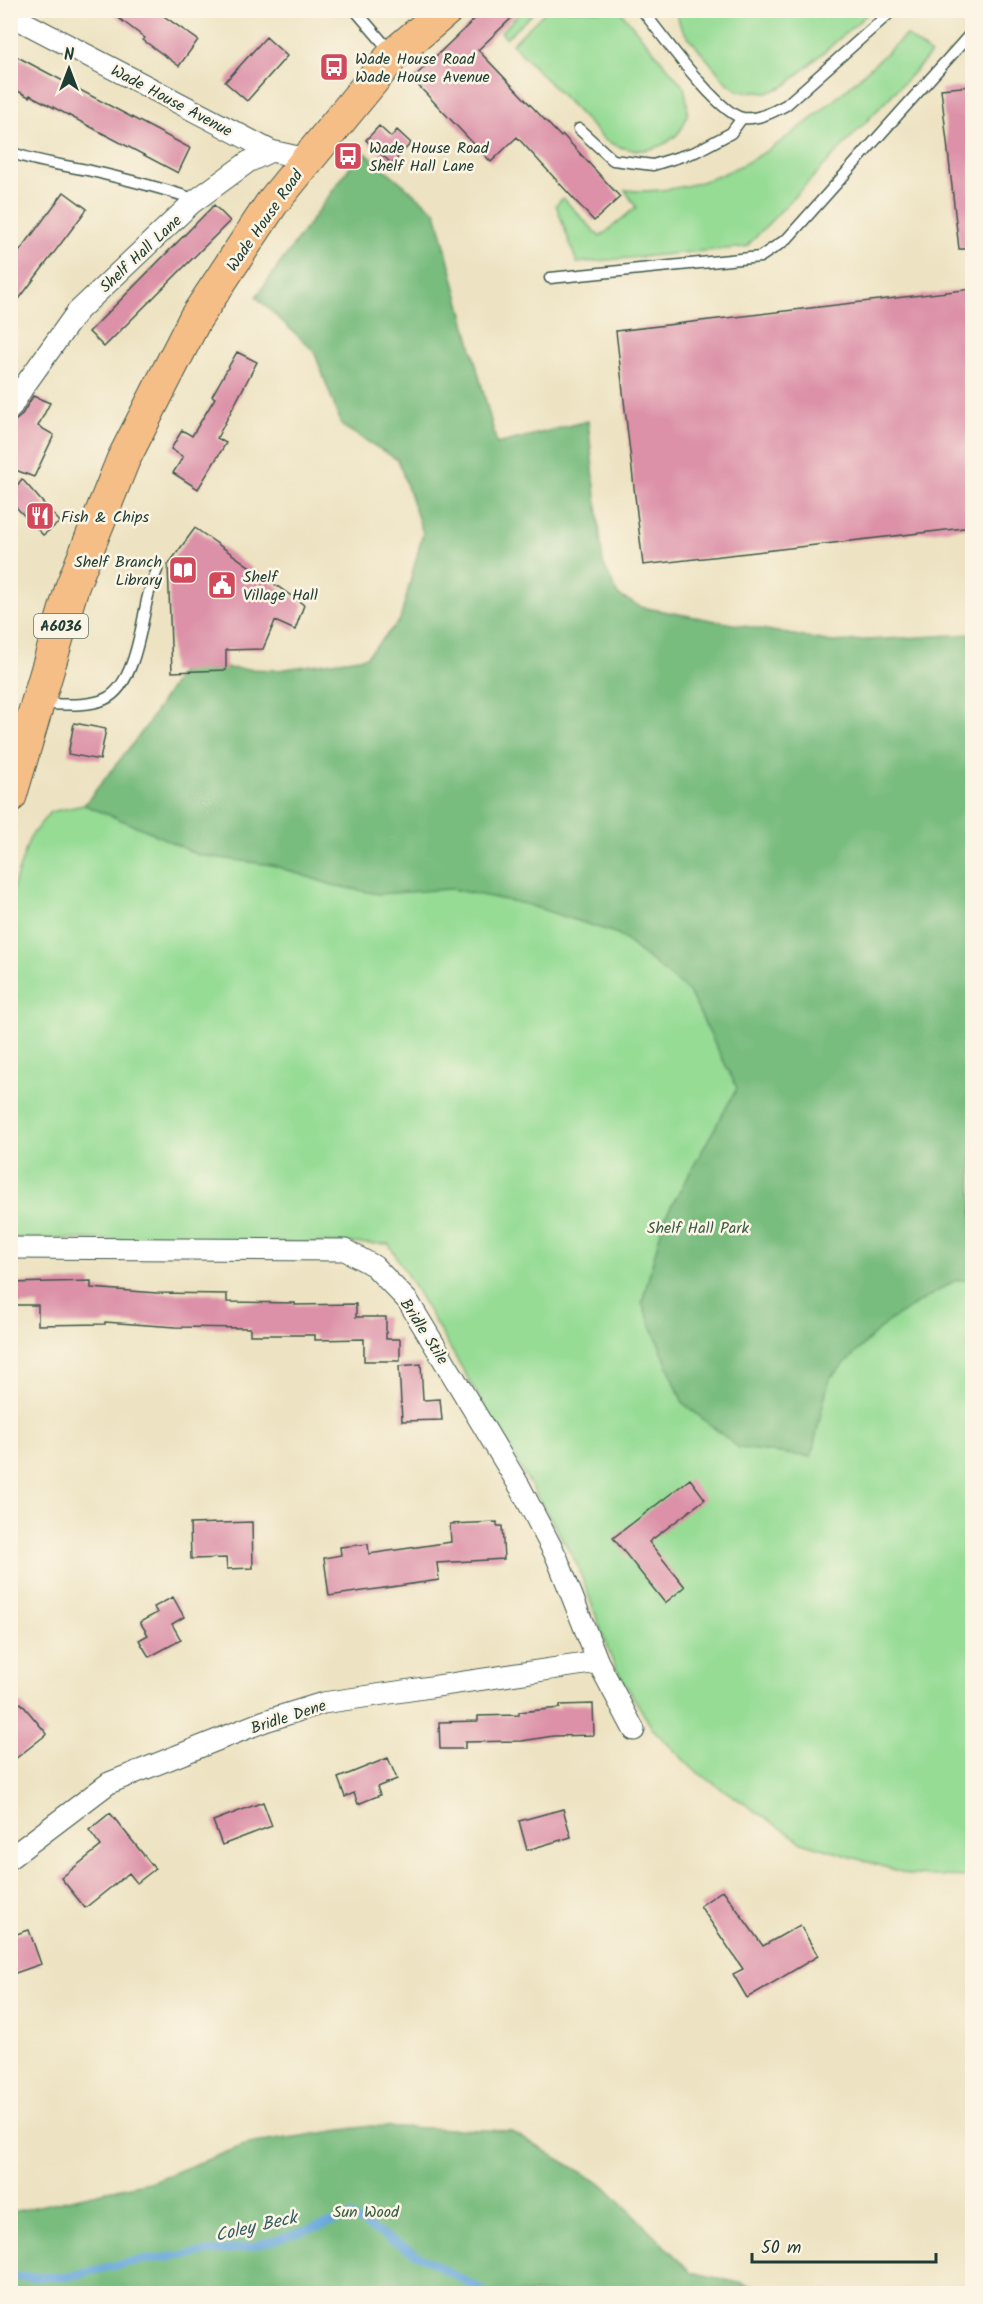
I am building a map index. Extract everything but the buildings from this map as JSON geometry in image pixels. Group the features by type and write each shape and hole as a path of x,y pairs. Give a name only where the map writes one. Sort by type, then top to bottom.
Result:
{"highway":[{"name":"Wade House Road","path":"38,704 72,587 123,460 195,319 272,203 394,55 446,10"},
{"name":"A6036","path":"10,796 38,704"}],"street":[{"name":"Wade House Avenue","path":"10,15 271,151"},
{"path":"271,151 308,159"},
{"name":"Shelf Hall Lane","path":"10,409 77,312 196,200 248,162 271,151"},
{"name":"Bridle Stile","path":"10,1248 345,1250 374,1266 408,1301 520,1486 557,1558 598,1662 634,1730"},
{"name":"Bridle Dene","path":"10,1858 108,1783 265,1721 323,1703 598,1662"}],"lane":[{"path":"354,10 394,55"},
{"path":"642,10 718,102 742,118 767,115 786,105 893,10"},
{"path":"550,278 760,257 787,239 972,32"},
{"path":"579,129 613,160 654,165 695,152 731,133 742,118"},
{"path":"10,152 34,161 85,170 171,191 196,200"},
{"path":"38,704 75,705 106,699 123,682 135,656 147,598 157,570"}],"green space":[{"path":"547,10 620,11 684,87 688,112 684,125 678,133 663,145 644,150 634,150 606,141 512,44"},
{"path":"676,10 871,11 785,86 767,93 739,91 726,82 681,28"},
{"path":"522,11 536,11 506,38 501,32"},
{"path":"906,35 931,54 746,247 577,263 556,205 563,198 600,237 636,207 625,190 666,190 706,181 743,164 779,143 813,118"},
{"path":"362,150 436,212 497,444 588,421 603,563 618,595 641,607 832,642 972,634 972,1280 956,1280 887,1322 829,1379 811,1457 739,1448 683,1403 642,1303 664,1219 737,1088 689,992 618,934 525,904 451,889 378,894 332,885 272,865 198,855 146,830 84,805 145,728 184,667 278,670 366,657 400,620 423,533 398,460 342,426 314,351 256,297"},
{"name":"Shelf Hall Park","path":"84,805 616,825 972,1085 972,1877 911,1875 802,1842 694,1770 652,1728 614,1665 577,1564 389,1244 11,1238 11,893 30,837 50,812"},
{"name":"Sun Wood","path":"370,2126 511,2131 605,2186 691,2272 783,2293 11,2293 11,2212 153,2181 247,2144"}],"waterway":[{"name":"Coley Beck","path":"10,2277 67,2277 130,2262 250,2247 351,2217 488,2294"}],"place":[{"name":"Wade House Road Wade House Avenue","path":"334,67"},
{"name":"Wade House Road Shelf Hall Lane","path":"348,156"},
{"name":"Fish & Chips","path":"40,516"},
{"name":"Shelf Branch Library","path":"183,570"},
{"name":"Shelf Village Hall","path":"222,585"}]}
